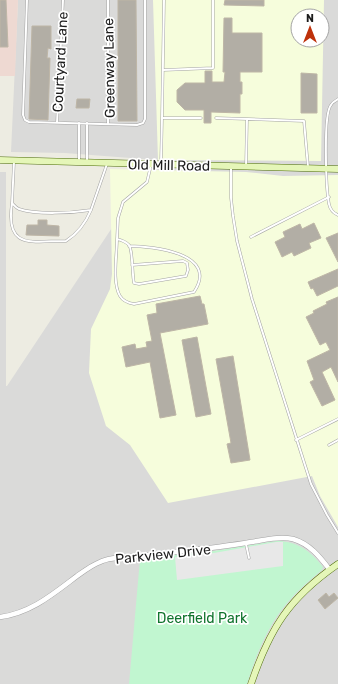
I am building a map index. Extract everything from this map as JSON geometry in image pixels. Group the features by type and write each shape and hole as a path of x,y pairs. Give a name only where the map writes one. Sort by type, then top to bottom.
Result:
{"street":[{"name":"Old Mill Road","path":"0,160 338,169"},
{"name":"Parkview Drive","path":"0,617 25,611 37,605 92,566 102,561 213,548 279,538 295,540 305,544 313,550 330,570"},
{"path":"251,684 267,644 284,614 305,590 338,564"}],"lane":[{"name":"Courtyard Lane","path":"27,0 23,115 25,120 30,122 108,124"},
{"name":"Courtyard Lane","path":"57,123 63,0"},
{"name":"Greenway Lane","path":"108,0 108,124 137,125 143,123 145,119 145,0"},
{"path":"161,165 164,0"},
{"path":"163,70 213,68 213,0"},
{"path":"338,99 330,105 327,114 326,169 331,208 338,216"},
{"path":"162,118 201,118"},
{"path":"216,118 304,121 308,168"},
{"path":"246,167 247,119"},
{"path":"79,123 79,162"},
{"path":"87,123 87,163"},
{"path":"14,161 11,222 13,231 17,237 24,241 66,241 72,238 78,231 90,210 108,163"},
{"path":"117,239 129,246 148,246 173,251 185,257 193,262 198,268 198,286 194,292 134,304 127,302 121,297 116,285 117,239 118,218 123,202 147,182 151,164"},
{"path":"231,166 231,198 237,241 263,334 311,486 338,533"},
{"path":"251,237 329,197"},
{"path":"12,203 18,208 33,211 72,213 90,210"},
{"path":"129,246 131,250 132,265 134,283 139,284 186,276 188,270 187,263 182,261 132,265"},
{"path":"296,440 338,419"},
{"path":"329,445 338,440"},
{"path":"246,543 249,558"}],"shaded area":[{"path":"0,0 18,0 15,76 0,76"},
{"path":"18,0 338,0 338,684 0,684 0,172 6,172 7,386 157,160 65,153 11,152"},
{"path":"153,0 324,0 324,8 290,8 290,48 323,48 321,161 158,160"},
{"path":"110,169 246,172 283,176 338,175 338,527 320,496 312,476 168,503 130,445 106,426 89,373 91,329 110,289 112,274"},
{"path":"283,542 283,566 177,580 175,557 214,553"}],"green space":[{"name":"Deerfield Park","path":"284,541 303,548 314,556 323,567 322,570 304,585 274,620 254,662 247,684 129,684 140,559 214,551"}],"building":[{"path":"0,0 6,0 8,47 0,47"},
{"path":"118,0 136,0 137,121 118,121"},
{"path":"225,0 264,0 264,6 224,5"},
{"path":"224,18 232,18 232,33 262,33 262,72 240,72 242,94 240,94 240,113 211,112 211,123 204,123 204,110 185,110 177,102 177,90 185,83 205,83 205,71 212,71 212,82 224,82"},
{"path":"32,26 51,26 51,49 48,48 47,58 50,58 48,120 29,119"},
{"path":"301,73 317,74 317,113 301,113"},
{"path":"77,99 90,99 89,108 76,108"},
{"path":"38,220 47,220 47,225 59,226 59,236 26,235 27,225 38,225"},
{"path":"314,223 321,238 309,243 311,248 294,256 292,252 282,257 275,242 285,237 283,232 300,224 302,229"},
{"path":"338,233 338,262 326,238"},
{"path":"338,269 338,286 317,296 313,288 311,289 308,282"},
{"path":"200,296 202,304 204,304 208,324 160,333 176,415 160,418 150,362 126,367 122,347 135,344 136,349 147,347 146,342 152,341 147,315 157,313 156,304"},
{"path":"338,297 338,382 331,367 322,372 335,400 322,406 310,382 314,380 307,361 330,350 326,342 320,345 306,317 314,313 313,311 327,304 326,302"},
{"path":"197,337 211,414 196,417 182,340"},
{"path":"233,356 250,460 231,463 227,444 231,443 216,359"},
{"path":"326,593 329,597 334,593 338,598 325,609 318,600"}]}
